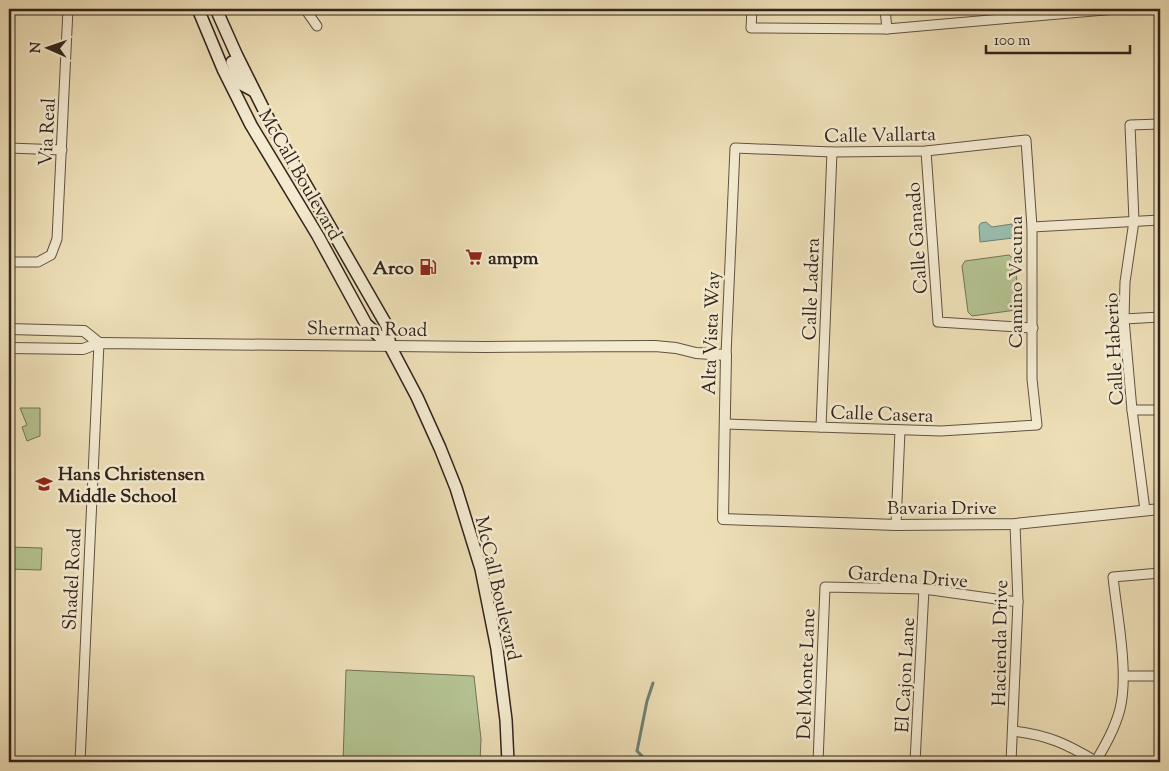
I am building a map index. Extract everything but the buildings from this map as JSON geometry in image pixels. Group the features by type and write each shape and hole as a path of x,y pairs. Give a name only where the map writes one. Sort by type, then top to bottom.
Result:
{"main road":[{"name":"McCall Boulevard","path":"198,9 223,69 251,125 318,236 366,324 390,346"},
{"path":"207,9 242,84 254,91"},
{"name":"McCall Boulevard","path":"216,9 272,126 387,326 390,346 417,397 456,488 481,569 497,650 506,720 508,762"}],"street":[{"name":"Via Real","path":"9,262 38,262 51,255 57,239 68,9"},
{"path":"305,9 317,26"},
{"path":"752,9 751,28 887,29 1030,13 1116,9"},
{"path":"886,9 887,29"},
{"name":"Calle Haberio","path":"1145,510 1132,410 1124,319 1125,282 1134,220 1130,126 1160,124"},
{"name":"Calle Vallarta","path":"735,148 832,152 926,152 1026,140"},
{"name":"Camino Vacuna","path":"1026,140 1032,227 1032,379 1037,425"},
{"path":"9,148 62,150"},
{"name":"Alta Vista Way","path":"723,519 726,355 735,148"},
{"name":"Calle Ladera","path":"821,427 832,152"},
{"name":"Calle Ganado","path":"926,152 938,322 1033,328"},
{"path":"1032,227 1160,220"},
{"path":"1124,319 1160,316"},
{"path":"9,329 84,331 99,343"},
{"name":"Sherman Road","path":"9,348 84,349 99,343 655,346 676,348 696,354 726,355"},
{"name":"Shadel Road","path":"80,762 99,343"},
{"path":"1132,410 1160,410"},
{"name":"Calle Casera","path":"725,424 900,430 972,430 1037,425"},
{"path":"896,525 900,430"},
{"name":"Bavaria Drive","path":"723,519 896,525 1015,524 1160,509"},
{"name":"Hacienda Drive","path":"1011,762 1018,602 1015,524"},
{"path":"1013,731 1051,738 1074,748 1096,762 1111,736 1121,708 1124,676 1113,577 1160,573"},
{"name":"Gardena Drive","path":"825,587 924,589 1018,602"},
{"name":"Del Monte Lane","path":"818,762 825,587"},
{"name":"El Cajon Lane","path":"915,762 924,589"},
{"path":"1124,676 1160,676"}],"green space":[{"path":"1009,255 1014,259 1020,305 1016,310 972,316 968,312 962,266 965,261"},
{"path":"20,408 40,408 40,436 27,441 22,427 27,425"},
{"path":"9,547 42,548 41,570 9,569"},
{"path":"346,670 474,676 481,739 480,762 343,762"}],"shaded area":[{"path":"986,222 992,227 1012,224 1013,238 980,242 979,226 981,223"}],"waterway":[{"path":"645,762 644,758 637,751 647,701 653,683"}],"place":[{"name":"ampm","path":"474,257"},
{"name":"Arco","path":"428,267"},
{"name":"Hans Christensen Middle School","path":"44,484"}]}
